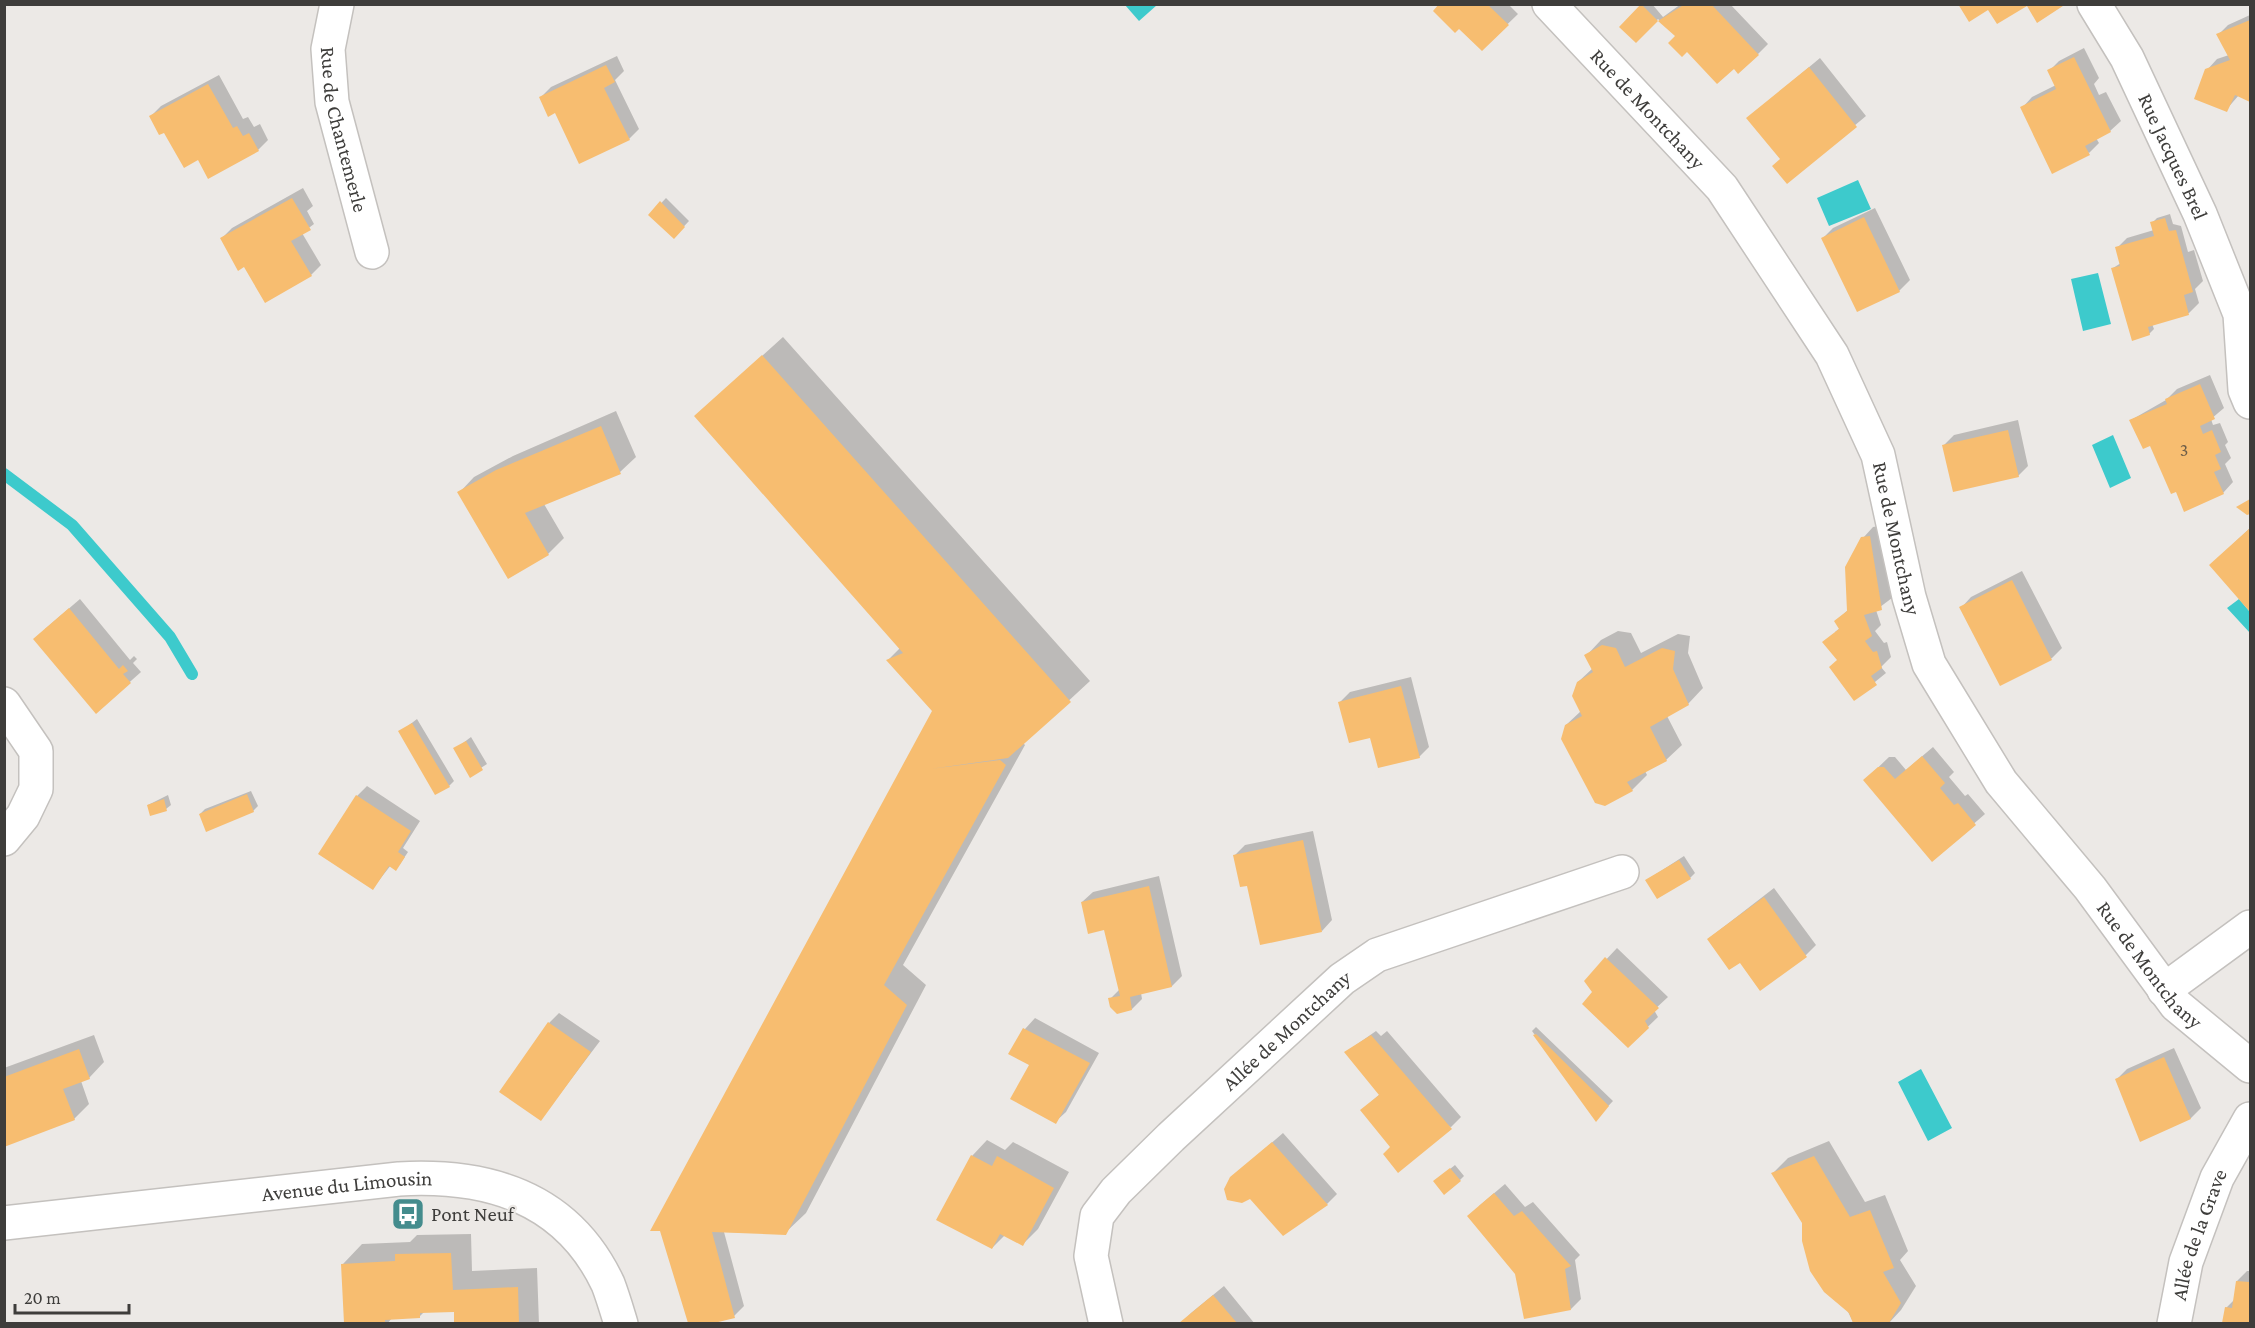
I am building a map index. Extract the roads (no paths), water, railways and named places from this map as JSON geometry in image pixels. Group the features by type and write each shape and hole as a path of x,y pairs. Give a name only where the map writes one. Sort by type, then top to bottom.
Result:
{"street":[{"name":"Rue de Chantemerle","path":"338,4 328,49 332,102 372,252"},
{"name":"Rue de Montchany","path":"1549,4 1722,188 1832,355 1878,455 1909,597 1929,664 2001,782 2090,888 2176,1005 2250,1066"},
{"name":"Rue Jacques Brel","path":"2094,4 2127,58 2245,313 2245,390 2250,402"},
{"path":"4,704 36,751 36,789 23,816 4,839"},
{"name":"Allée de Montchany","path":"1106,1323 1091,1256 1097,1215 1116,1191 1170,1137 1342,979 1377,955 1396,947 1622,872"},
{"path":"2164,990 2250,927"},
{"name":"Allée de la Grave","path":"2174,1323 2186,1262 2217,1178 2250,1119"},
{"name":"Avenue du Limousin","path":"4,1223 399,1179 463,1179 495,1186 533,1200 560,1219 588,1252 608,1284 621,1323"}],"water":[{"path":"1125,5 1157,5 1139,21"},
{"path":"1858,180 1871,209 1829,226 1817,198"},
{"path":"2098,273 2111,324 2083,331 2071,279"},
{"path":"2113,435 2131,478 2110,488 2092,445"},
{"path":"2239,599 2250,612 2250,633 2227,608"},
{"path":"1921,1069 1952,1128 1928,1141 1898,1082"}],"waterway":[{"path":"4,474 72,525 170,637 192,674"}],"place":[{"name":"Pont Neuf","path":"408,1214"}]}
